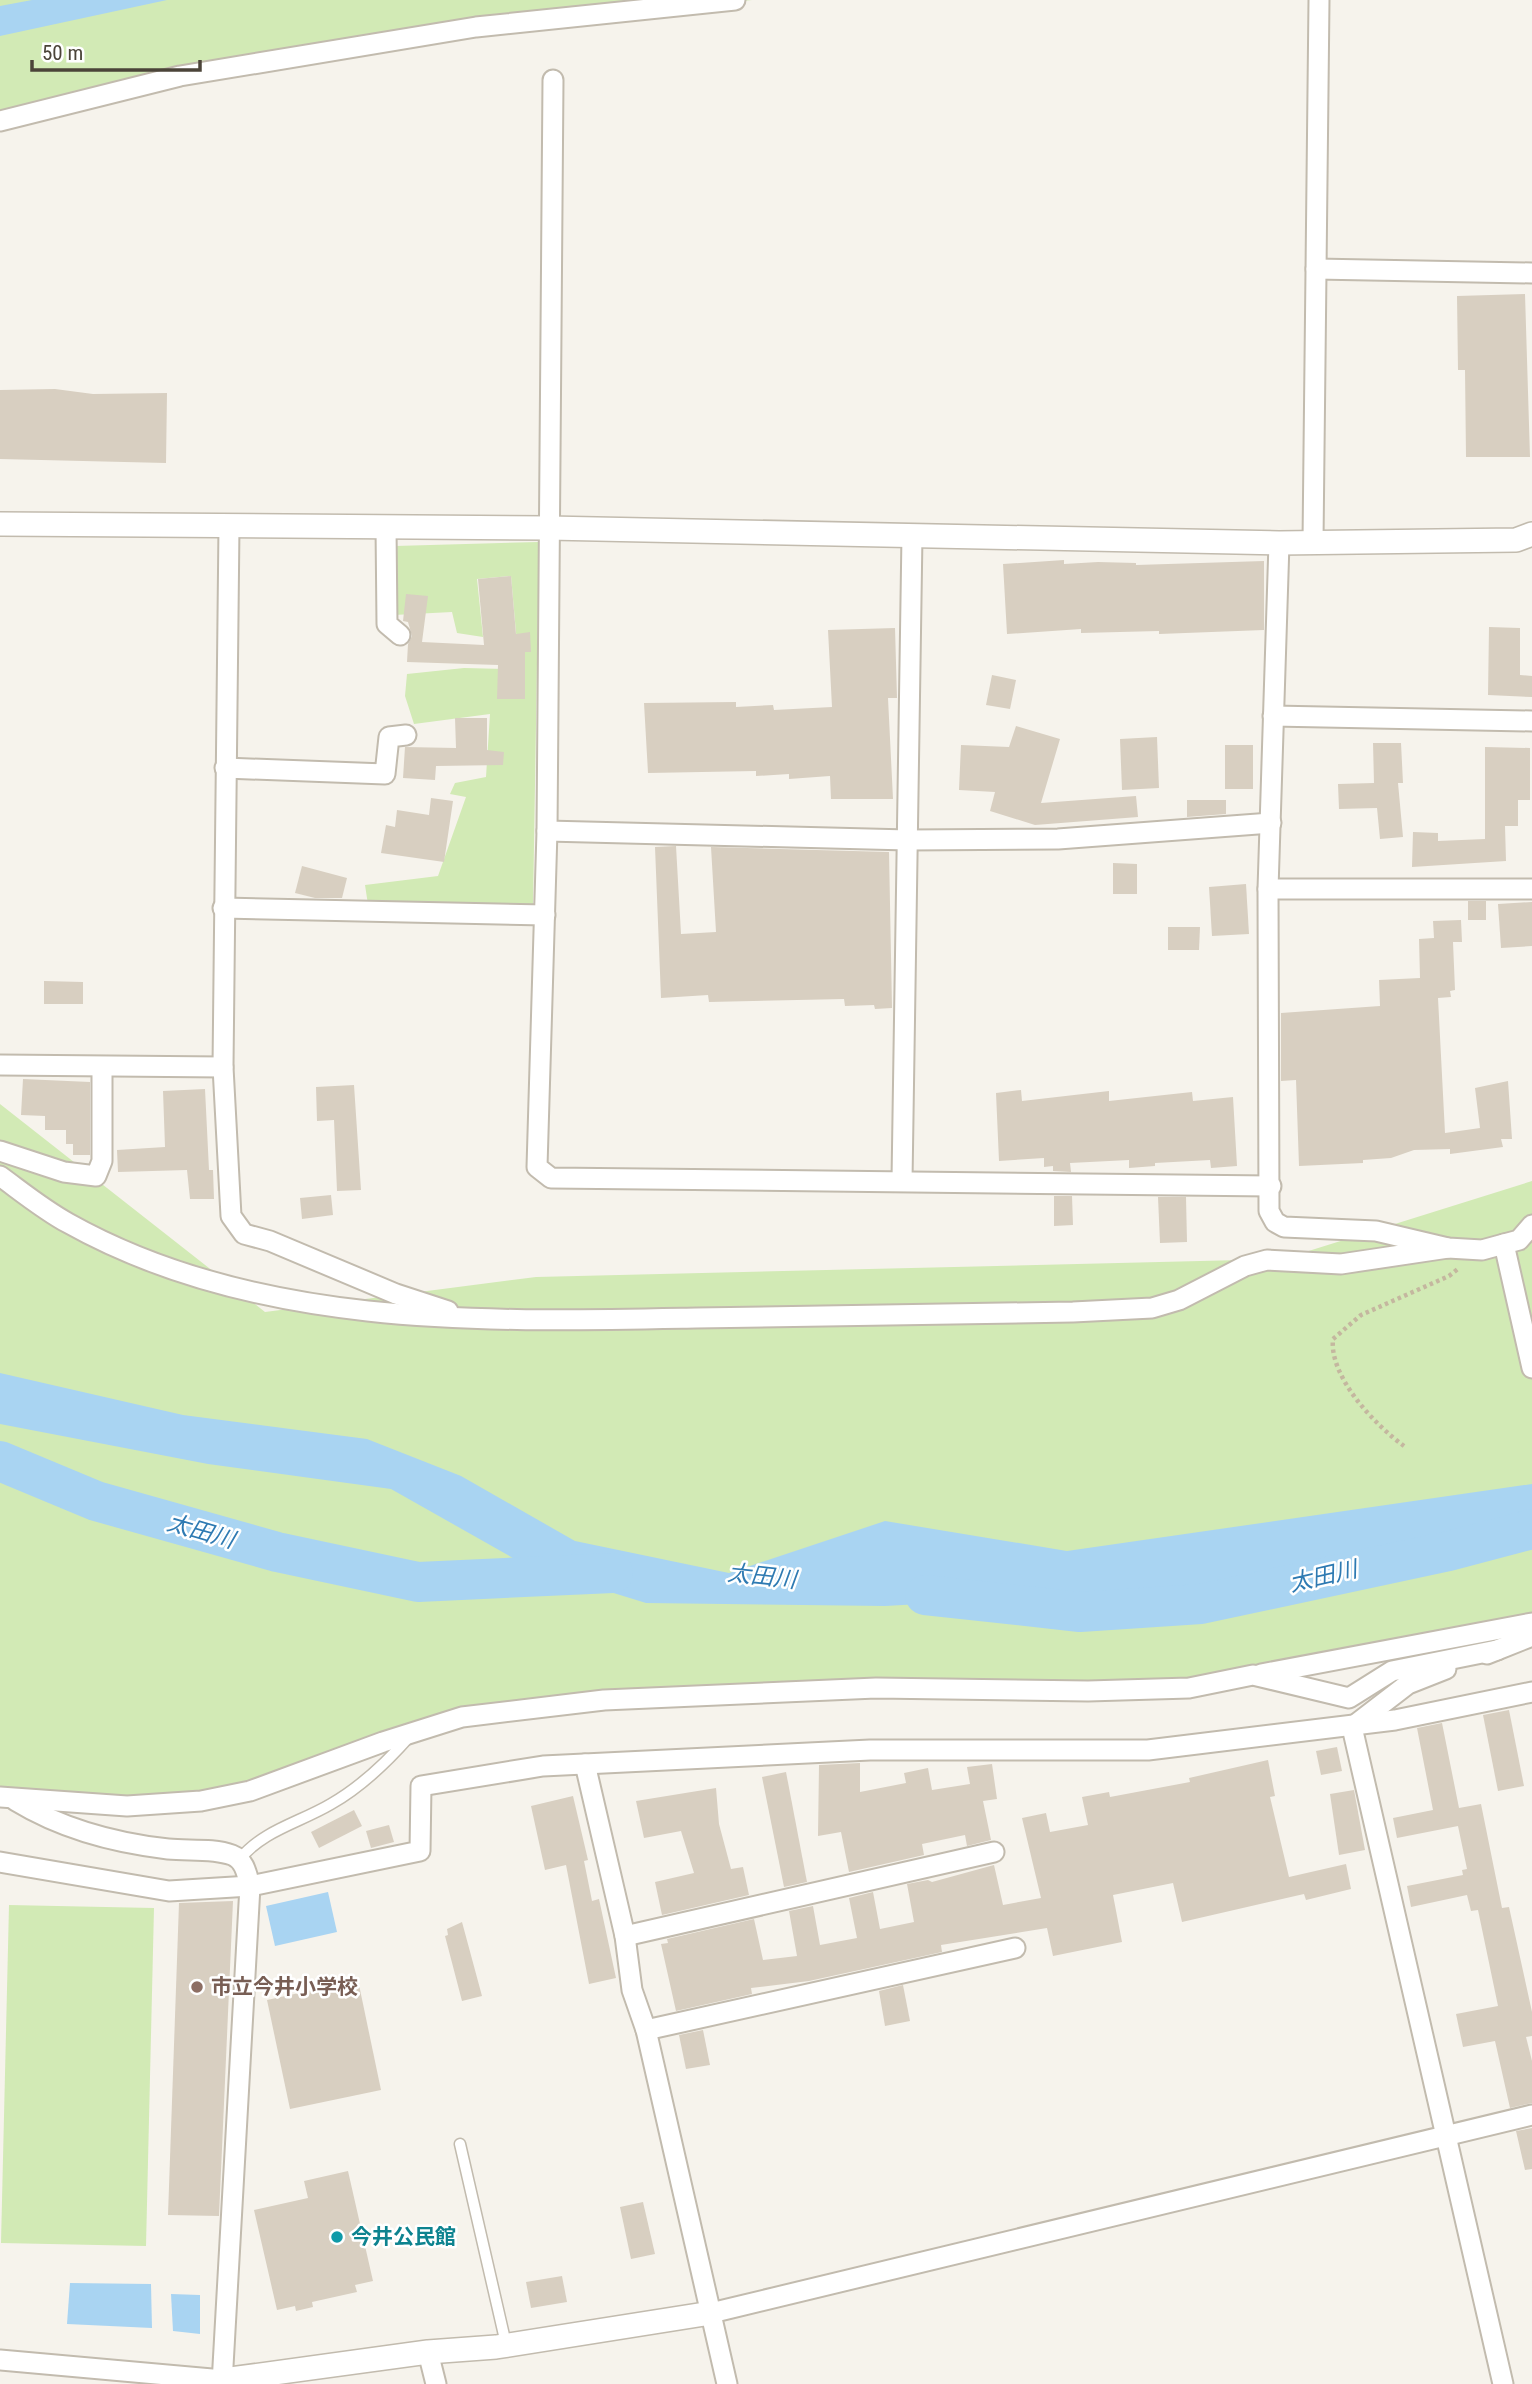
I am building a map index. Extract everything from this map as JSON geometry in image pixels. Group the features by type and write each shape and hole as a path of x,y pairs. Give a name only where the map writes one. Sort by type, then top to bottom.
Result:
{"street":[{"path":"0,121 180,76 476,27 735,0"},
{"path":"1313,542 1319,0"},
{"path":"553,80 547,831 537,1167 551,1178 1271,1186"},
{"path":"1316,269 1532,273"},
{"path":"0,524 549,528 1279,543 1516,540 1532,534"},
{"path":"229,526 223,1067 226,1076 231,1216 244,1234 270,1241 396,1294 446,1308 454,1316"},
{"path":"386,527 387,624 400,635"},
{"path":"902,1181 912,535"},
{"path":"1279,543 1268,889 1269,1211 1275,1222 1284,1227 1376,1231 1448,1248 1482,1250 1519,1241 1532,1368"},
{"path":"1273,716 1532,721"},
{"path":"225,768 385,774 390,737 406,735"},
{"path":"547,831 908,840 1058,839 1271,823"},
{"path":"1268,889 1532,889"},
{"path":"223,908 545,915"},
{"path":"0,1065 223,1067"},
{"path":"0,1152 64,1172 96,1176 102,1161 102,1068"},
{"path":"0,1176 68,1223 160,1265 243,1289 356,1311 519,1321 1060,1312 1152,1308 1178,1300 1245,1266 1267,1260 1351,1263 1448,1248"},
{"path":"4,1800 127,1806 201,1801 250,1791 462,1717 604,1700 876,1688 1189,1688 1532,1623"},
{"path":"1352,1727 1408,1684 1532,1636"},
{"path":"1253,1675 1349,1698 1392,1671 1497,1650"},
{"path":"0,1862 169,1891 250,1886 420,1851 421,1786 543,1766 870,1750 1148,1750 1352,1727 1532,1692"},
{"path":"1352,1727 1503,2384"},
{"path":"585,1764 625,1937 632,1990 646,2031 727,2384"},
{"path":"4,1800 42,1817 126,1844 216,1852 234,1856 244,1865 250,1886 222,2382"},
{"path":"625,1937 993,1852"},
{"path":"646,2031 1015,1948"},
{"path":"0,2360 222,2382 428,2352 506,2345 711,2313 1532,2115"},
{"path":"428,2352 436,2384"}],"lane":[{"path":"239,1860 262,1837 331,1804 352,1789 383,1766 415,1732"},
{"path":"460,2144 506,2345"}],"path":[{"path":"1404,1446 1348,1391 1332,1352 1333,1339 1362,1314 1449,1276 1482,1250"}],"green space":[{"path":"0,0 752,0 421,36 0,121"},
{"path":"539,542 533,906 369,911 365,885 438,876 466,797 450,794 455,783 486,777 490,714 414,724 405,696 407,674 464,668 505,669 518,655 511,576 477,579 483,637 457,633 452,612 394,615 395,546"},
{"path":"0,1104 265,1312 536,1277 1283,1259 1532,1181 1532,1619 1189,1688 670,1697 442,1723 201,1801 0,1800"},
{"path":"9,1905 154,1908 146,2246 1,2243"}],"water":[{"path":"32,0 167,0 0,36 0,6"},
{"path":"0,1373 183,1415 367,1439 461,1476 575,1541 729,1573 885,1521 1067,1551 1532,1484 1532,1536 1490,1547 1184,1589 885,1606 646,1603 529,1567 391,1489 208,1464 0,1424"},
{"path":"328,1892 337,1932 275,1946 266,1906"},
{"path":"70,2283 151,2284 152,2328 67,2324"},
{"path":"171,2294 200,2295 200,2334 173,2331"}],"building":[{"path":"1525,294 1530,457 1466,457 1465,370 1458,370 1457,296"},
{"path":"55,389 93,394 167,393 166,463 0,459 0,390"},
{"path":"1064,560 1064,564 1098,562 1136,565 1264,561 1264,630 1159,634 1159,631 1081,633 1081,629 1007,634 1003,564"},
{"path":"511,576 516,634 530,632 531,652 525,652 525,699 497,699 498,665 407,662 408,644 412,636 408,622 403,621 406,594 428,596 422,642 484,645 478,579"},
{"path":"1489,627 1520,628 1520,675 1532,676 1532,697 1488,695"},
{"path":"895,628 897,698 888,698 893,799 831,799 830,776 789,779 789,774 756,776 756,771 648,773 644,703 736,702 736,707 773,705 774,710 832,707 828,630"},
{"path":"992,675 1016,680 1010,709 986,705"},
{"path":"455,718 487,718 487,750 504,752 503,765 436,766 435,780 403,778 405,747 456,748"},
{"path":"1016,726 1060,739 1041,803 1136,796 1138,817 1035,825 990,811 995,792 959,790 961,745 1009,747"},
{"path":"1157,737 1159,788 1122,790 1120,739"},
{"path":"1373,743 1401,743 1403,783 1398,783 1403,837 1380,839 1377,808 1339,809 1338,784 1374,783"},
{"path":"1225,745 1253,745 1253,789 1225,789"},
{"path":"1485,747 1530,748 1530,800 1518,800 1518,826 1505,826 1506,861 1412,867 1413,832 1438,833 1438,841 1485,839"},
{"path":"431,798 453,801 444,862 381,853 386,825 395,827 397,810 429,815"},
{"path":"1187,800 1226,800 1226,814 1187,817"},
{"path":"676,846 681,934 716,932 711,847 889,852 892,1008 875,1009 874,1005 845,1006 844,999 709,1002 708,995 661,998 655,847"},
{"path":"1113,863 1137,864 1137,894 1113,894"},
{"path":"302,866 347,878 342,898 315,898 295,893"},
{"path":"1246,884 1249,934 1212,936 1209,887"},
{"path":"1468,901 1486,901 1486,920 1468,920"},
{"path":"1532,902 1532,946 1501,948 1498,904"},
{"path":"1461,920 1462,942 1453,942 1455,990 1450,991 1451,997 1438,998 1445,1133 1480,1128 1475,1088 1508,1081 1512,1139 1501,1139 1503,1147 1450,1154 1450,1149 1414,1150 1391,1158 1363,1160 1363,1163 1299,1166 1296,1080 1281,1081 1281,1013 1380,1006 1379,980 1420,978 1419,939 1434,938 1433,921"},
{"path":"1168,927 1200,927 1199,950 1168,950"},
{"path":"44,981 83,982 83,1004 44,1004"},
{"path":"23,1079 90,1082 90,1155 73,1155 73,1144 66,1144 66,1130 45,1130 45,1116 21,1115"},
{"path":"354,1085 361,1190 337,1191 334,1120 317,1121 316,1087"},
{"path":"205,1089 209,1170 213,1170 214,1199 190,1199 187,1170 118,1172 117,1150 165,1147 163,1091"},
{"path":"1021,1090 1022,1101 1109,1091 1109,1101 1192,1092 1193,1101 1233,1097 1237,1166 1211,1168 1210,1160 1155,1163 1155,1166 1129,1168 1129,1160 1070,1163 1071,1172 1053,1171 1053,1166 1044,1167 1044,1158 999,1161 996,1093"},
{"path":"331,1195 333,1215 302,1219 300,1198"},
{"path":"1054,1196 1072,1196 1073,1225 1054,1226"},
{"path":"1158,1197 1186,1197 1187,1242 1160,1243"},
{"path":"1509,1710 1524,1786 1498,1791 1483,1715"},
{"path":"1442,1723 1459,1808 1481,1804 1502,1908 1509,1907 1532,2012 1532,2036 1526,2037 1532,2061 1532,2103 1510,2108 1495,2041 1463,2047 1456,2014 1498,2006 1478,1910 1471,1911 1467,1895 1411,1907 1407,1886 1463,1875 1462,1870 1467,1869 1458,1826 1397,1838 1393,1818 1433,1810 1417,1728"},
{"path":"1337,1747 1342,1771 1321,1775 1316,1751"},
{"path":"1268,1760 1275,1796 1270,1797 1289,1877 1346,1864 1351,1889 1306,1900 1304,1894 1182,1922 1173,1883 1113,1895 1122,1942 1053,1956 1047,1928 941,1945 942,1952 809,1981 751,1988 752,1994 676,2011 661,1944 668,1943 667,1939 754,1919 763,1960 797,1956 789,1911 813,1906 820,1945 857,1938 849,1898 873,1892 880,1929 914,1922 907,1884 928,1880 932,1882 994,1865 1003,1905 1041,1898 1022,1818 1046,1813 1050,1832 1088,1825 1082,1797 1109,1792 1110,1797 1190,1782 1189,1778"},
{"path":"860,1763 860,1792 906,1783 904,1773 928,1768 932,1790 970,1784 967,1767 992,1764 997,1799 983,1801 991,1840 967,1846 965,1835 922,1844 924,1855 849,1872 841,1832 818,1836 819,1765"},
{"path":"786,1772 807,1882 784,1887 762,1777"},
{"path":"716,1788 719,1824 731,1869 743,1867 749,1895 662,1915 655,1882 694,1873 681,1831 644,1838 636,1801"},
{"path":"1354,1790 1365,1850 1339,1855 1330,1794"},
{"path":"573,1796 588,1860 584,1861 592,1901 599,1899 616,1978 589,1984 566,1865 545,1870 531,1806"},
{"path":"354,1810 362,1826 319,1848 311,1832"},
{"path":"389,1825 394,1842 371,1848 366,1831"},
{"path":"233,1901 219,2216 168,2215 179,1903"},
{"path":"462,1922 482,1996 462,2001 445,1936 448,1935 447,1929"},
{"path":"358,1980 381,2090 290,2109 267,2000"},
{"path":"903,1985 910,2021 885,2026 879,1991"},
{"path":"703,2030 710,2065 686,2069 679,2035"},
{"path":"1532,2128 1532,2169 1525,2170 1516,2131"},
{"name":"今井公民館","path":"348,2171 373,2281 355,2285 357,2292 312,2302 313,2307 296,2311 295,2306 277,2310 254,2210 308,2198 304,2181"},
{"path":"643,2202 655,2254 631,2259 620,2207"},
{"path":"562,2276 567,2302 531,2308 526,2282"}],"waterway":[{"name":"太田川","path":"0,1461 96,1501 277,1552 418,1582 613,1573"},
{"name":"太田川","path":"925,1595 1080,1612 1201,1604 1449,1551 1532,1529"}],"place":[{"name":"市立今井小学校","path":"197,1987"},
{"name":"今井公民館","path":"337,2237"}]}
